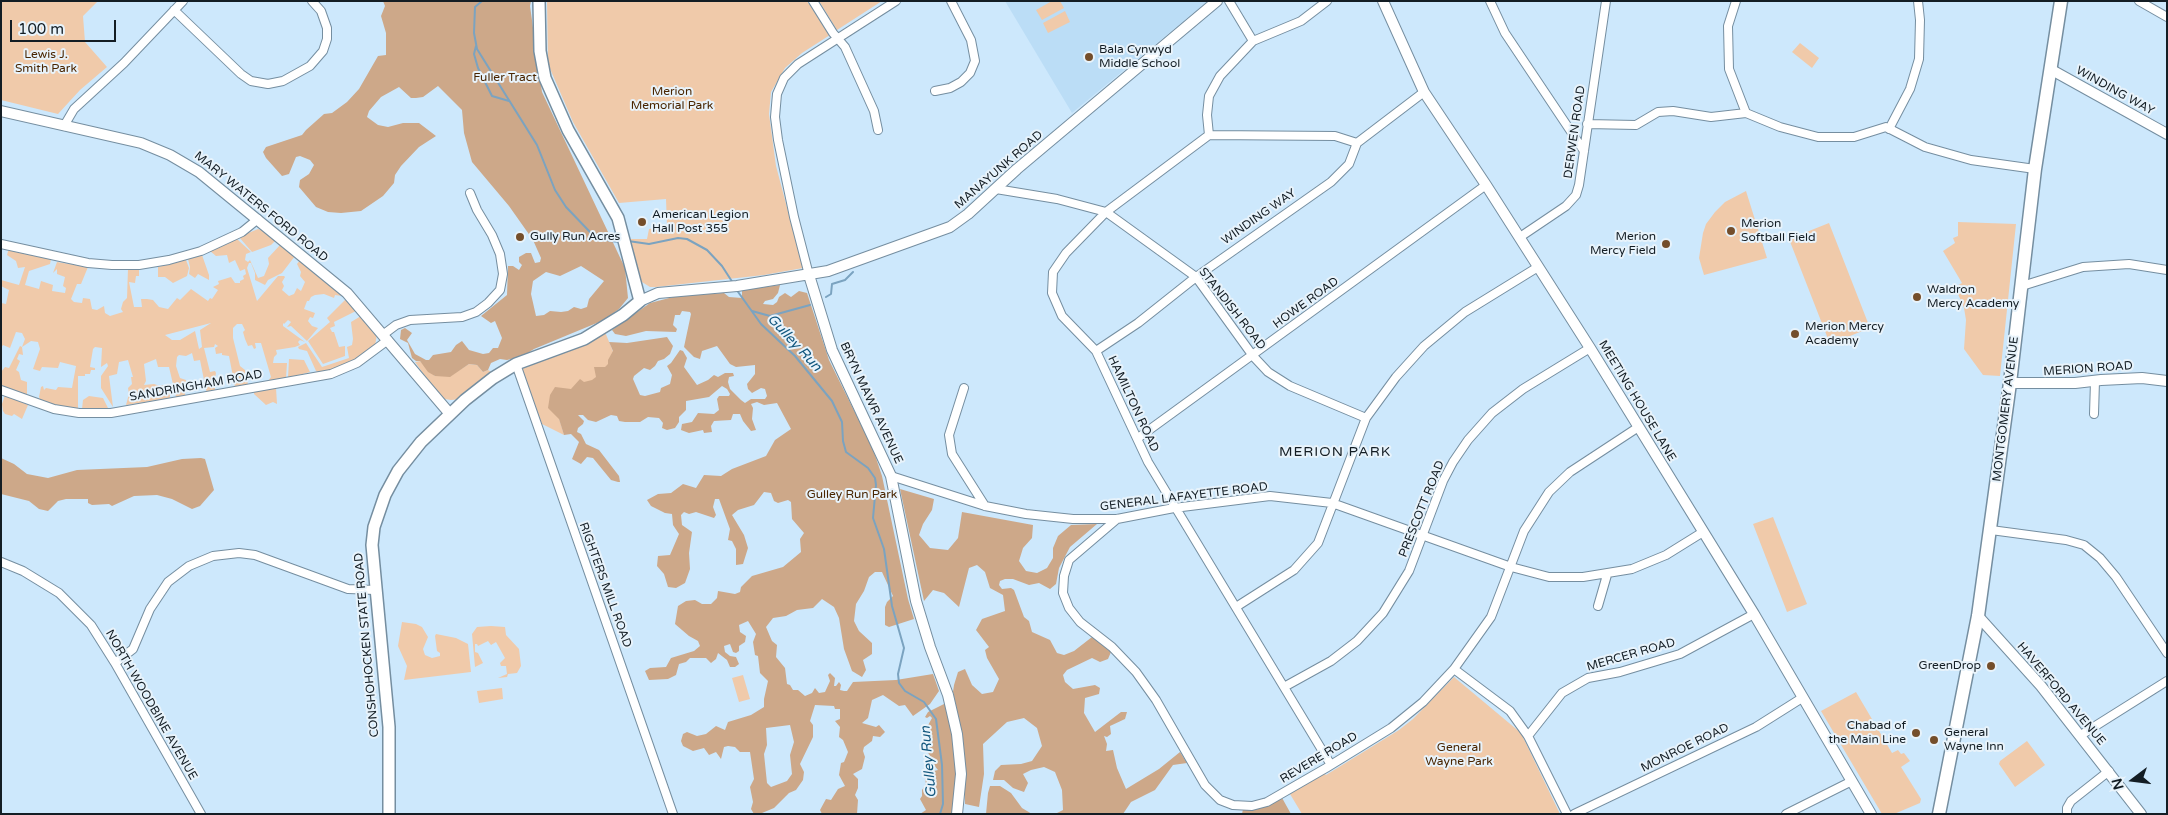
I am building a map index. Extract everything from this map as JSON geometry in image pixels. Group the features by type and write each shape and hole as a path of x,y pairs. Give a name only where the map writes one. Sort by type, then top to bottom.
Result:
{"main road":[{"path":"538,1 540,51 548,86 568,130 614,210 625,242 640,301"},
{"name":"MONTGOMERY AVENUE","path":"1939,814 1978,616 1991,530 2035,169 2061,1"},
{"name":"CONSHOHOCKEN STATE ROAD","path":"389,814 389,727 375,590 372,538 380,506 405,461 430,432 493,378 516,364 584,339 623,315 640,301"}],"street":[{"path":"64,126 74,109 124,63 183,1"},
{"path":"174,10 241,74 251,81 268,84 283,81 310,66 323,51 327,39 327,28 321,12 312,1"},
{"path":"813,1 845,47 870,102 877,120 878,130"},
{"name":"BRYN MAWR AVENUE","path":"896,1 789,72 780,86 775,101 776,126 782,162 810,275 832,350 891,476 916,601 930,647 948,695 957,734 961,774 957,814"},
{"path":"935,91 950,88 961,82 970,73 975,61 972,40 951,1"},
{"name":"MANAYUNK ROAD","path":"640,301 658,293 735,286 810,275 859,261 941,231 968,214 1017,169 1218,1"},
{"path":"1229,1 1253,41"},
{"path":"1327,1 1301,21 1253,41 1220,76 1208,96 1209,135 1335,136 1357,143"},
{"name":"MEETING HOUSE LANE","path":"1383,1 1424,92 1520,237 1590,348 1754,614 1871,814"},
{"path":"1490,1 1505,33 1584,151"},
{"name":"DERWEN ROAD","path":"1520,237 1566,206 1576,196 1606,1"},
{"path":"1736,1 1728,26 1729,69 1746,113"},
{"path":"1890,129 1910,88 1919,59 1920,20 1918,1"},
{"path":"2139,1 2167,17"},
{"name":"WINDING WAY","path":"2050,69 2167,134"},
{"name":"WINDING WAY","path":"1096,351 1138,323 1196,277 1331,182 1349,164 1357,143 1424,92"},
{"name":"MARY WATERS FORD ROAD","path":"1,111 142,143 170,155 200,172 340,287 386,337 450,414"},
{"path":"1587,124 1636,125 1658,112 1672,111 1711,117 1746,113 1780,127 1818,137 1854,136 1886,127 1925,147 1971,160 2035,169"},
{"name":"HAMILTON ROAD","path":"1209,135 1106,212 1066,253 1053,272 1052,293 1062,316 1096,351 1148,462 1330,765"},
{"name":"HOWE ROAD","path":"1138,438 1486,185"},
{"name":"STANDISH ROAD","path":"996,189 1057,199 1106,212 1196,277 1252,356 1268,372 1290,386 1366,418"},
{"name":"SANDRINGHAM ROAD","path":"1,390 54,409 80,413 112,412 331,374 357,363 386,337 396,325 410,320 462,316 476,312 500,290 503,274 500,254 470,193"},
{"path":"1,244 88,263 139,265 169,260 201,251 242,232 258,219"},
{"path":"2022,286 2083,267 2129,264 2167,270"},
{"path":"1236,607 1294,570 1318,543 1366,418 1396,377 1424,346 1465,312 1538,266"},
{"name":"PRESCOTT ROAD","path":"1284,687 1331,661 1357,641 1383,613 1409,571 1443,481 1453,462 1468,440 1492,413 1590,348"},
{"name":"RIGHTERS MILL ROAD","path":"516,364 673,814"},
{"name":"MERION ROAD","path":"2010,384 2054,384 2142,378 2167,380"},
{"path":"2094,381 2094,414"},
{"path":"964,388 949,434 952,454 985,506"},
{"name":"REVERE ROAD","path":"1117,519 1069,560 1064,576 1063,593 1068,608 1080,622 1112,647 1136,672 1156,700 1205,785 1220,800 1233,805 1252,806 1267,802 1391,728 1423,702 1454,669 1491,617 1524,531 1549,492 1570,472 1638,428"},
{"name":"GENERAL LAFAYETTE ROAD","path":"891,476 985,506 1073,520 1117,519 1174,508 1270,496 1332,503 1511,567 1549,577 1607,575 1632,569 1666,555 1703,532"},
{"path":"1991,530 2066,540 2084,545 2100,558 2116,577 2167,653"},
{"path":"115,663 133,649 154,602 168,582 189,566 213,556 239,553 255,554 348,589 375,590"},
{"name":"NORTH WOODBINE AVENUE","path":"1,562 23,571 59,593 91,625 115,663 201,814"},
{"path":"1598,606 1607,575"},
{"name":"MERCER ROAD","path":"1528,736 1562,693 1588,678 1620,672 1680,654 1754,614"},
{"name":"HAVERFORD AVENUE","path":"1978,616 2041,686 2141,814"},
{"path":"1454,669 1510,711 1528,736 1567,814"},
{"path":"2081,735 2167,681"},
{"name":"MONROE ROAD","path":"1574,814 1756,727 1802,698"},
{"path":"2067,814 2066,808 2071,801 2109,771"},
{"path":"1786,814 1852,781"}],"shaded area":[{"name":"Bala Cynwyd Middle School","path":"1005,1 1208,1 1072,113"}],"green space":[{"name":"Lewis J. Smith Park","path":"1,1 98,1 83,16 85,42 107,67 80,90 58,114 1,100"},
{"name":"Fuller Tract","path":"383,1 531,1 530,6 542,92 625,268 628,298 619,309 604,320 534,349 523,356 507,360 500,359 491,363 488,370 483,372 477,365 469,364 450,377 435,376 428,372 420,361 412,358 408,343 400,339 401,330 405,328 412,333 407,340 415,354 426,360 429,360 433,355 451,352 462,341 469,350 483,354 489,353 493,348 498,348 502,338 495,321 491,323 481,316 507,295 508,266 513,266 519,270 522,265 519,262 519,257 526,253 531,253 535,263 540,262 541,258 533,240 509,206 472,162 464,133 462,110 438,86 423,97 416,98 411,98 399,87 381,97 369,111 367,117 378,125 388,127 403,123 419,123 436,136 419,147 401,166 395,175 394,183 383,196 361,211 328,212 316,207 299,187 300,180 309,174 314,165 310,160 300,156 296,157 289,174 282,176 266,158 263,152 266,147 302,135 324,114 332,113 347,102 359,89 378,56 386,55 386,33 381,16 385,6","holes":["581,266 604,281 589,299 587,307 581,309 574,307 568,311 561,312 550,311 544,315 536,316 531,294 533,281 546,272 560,276"]},
{"name":"Merion Memorial Park","path":"547,1 807,1 830,35 802,53 785,68 771,92 769,114 776,166 803,268 764,275 656,287 650,287 642,282 639,278 630,239 647,239 649,229 667,226 666,199 619,203 573,122 548,64"},
{"path":"819,1 882,1 837,30"},
{"path":"1052,1 1060,1 1064,8 1042,20 1036,10"},
{"path":"1065,11 1070,22 1048,33 1043,23"},
{"path":"1800,43 1819,58 1812,68 1792,52"},
{"name":"Merion Softball Field","path":"1746,191 1767,258 1704,275 1699,258 1706,224 1725,202"},
{"path":"1958,222 2016,224 2000,376 1983,375 1964,349 1966,320 1964,308 1955,287 1962,283 1943,251 1955,243 1953,238 1958,236"},
{"path":"1829,223 1870,328 1830,344 1789,239"},
{"path":"258,229 276,240 271,245 252,252 239,237"},
{"path":"237,239 251,252 246,254 245,260 248,262 250,260 258,278 264,276 269,264 268,258 281,244 295,256 282,273 268,280 265,285 255,280 255,273 251,263 249,263 247,268 257,301 278,276 285,277 282,282 284,286 282,290 289,296 294,294 297,288 301,291 305,282 300,276 301,272 297,264 300,260 342,296 335,295 334,298 324,294 315,295 307,301 304,309 315,313 313,318 310,317 308,321 312,326 318,328 307,341 291,326 287,327 291,322 288,320 283,323 283,326 305,342 300,340 298,342 300,345 276,350 277,354 274,357 273,363 287,363 286,378 268,381 271,377 261,343 255,343 256,348 254,349 252,345 248,346 242,324 237,324 233,328 233,338 240,366 245,370 248,385 235,387 229,356 222,355 222,353 216,354 215,348 218,346 215,344 214,347 204,348 210,372 215,371 216,373 214,383 210,387 215,388 215,390 207,392 206,390 200,360 194,361 192,353 186,356 179,355 176,366 180,378 186,380 185,395 176,397 169,367 158,367 156,359 144,364 146,381 144,385 154,384 160,386 169,384 170,398 126,405 129,394 128,388 132,384 131,377 133,377 128,360 119,362 117,374 109,376 113,407 101,388 101,376 108,366 107,363 101,367 102,348 95,347 90,367 95,368 95,370 91,370 90,374 85,374 85,376 78,376 78,409 41,401 39,397 41,387 43,386 44,390 46,388 56,390 58,387 72,388 76,366 60,362 58,368 42,367 40,371 33,369 40,349 38,342 31,341 22,347 25,339 22,333 16,332 10,348 3,345 1,348 1,303 6,304 9,290 1,286 1,280 19,285 25,267 18,268 16,261 7,255 9,248 51,259 50,264 29,271 25,285 39,289 41,281 53,285 52,291 65,293 66,288 63,286 65,277 57,274 57,269 53,273 57,262 88,267 81,284 77,284 71,299 74,302 82,303 83,298 90,299 92,309 97,310 104,306 105,313 110,316 123,312 121,309 123,302 127,298 128,269 139,269 139,276 136,276 135,283 129,282 134,307 142,307 141,299 147,299 153,300 159,307 168,309 177,298 180,300 191,289 208,301 210,298 212,299 218,290 213,287 219,284 218,281 231,277 235,283 240,283 246,274 245,269 240,271 235,260 229,263 227,255 216,256 210,251","holes":["211,323 200,330 202,347 199,349 195,331 180,340 172,340 165,335"]},
{"path":"202,255 209,280 198,274 195,278 189,274 188,259"},
{"path":"186,260 189,268 187,276 173,283 165,277 158,277 158,267"},
{"name":"Gulley Run Park","path":"780,285 778,293 773,299 765,301 763,304 773,305 785,293 791,297 799,291 807,293 829,360 873,449 882,476 914,619 889,627 885,625 885,607 893,596 882,572 875,572 869,577 864,591 856,604 854,621 859,631 872,643 872,654 863,660 866,670 862,677 852,671 844,649 839,618 834,607 822,599 813,608 797,610 786,616 773,618 766,627 772,641 777,645 776,657 785,668 787,684 793,690 798,690 805,696 812,693 815,688 819,693 825,692 830,681 828,675 830,673 835,678 834,686 839,682 841,685 840,690 844,691 847,691 853,682 896,680 933,674 939,691 930,704 913,716 905,705 899,706 883,695 872,700 868,718 862,723 876,727 879,725 885,732 880,737 873,736 872,741 864,747 865,757 862,769 853,774 858,779 858,788 855,795 858,800 857,814 822,814 820,810 826,799 831,800 838,789 845,786 839,775 841,763 844,762 848,752 843,740 839,737 840,727 835,721 840,719 840,709 835,709 834,706 815,705 810,721 813,725 813,737 800,764 804,772 803,780 796,790 789,793 774,808 762,813 754,814 751,809 753,802 750,787 754,779 750,752 740,752 735,747 728,746 724,747 721,759 716,752 709,755 704,748 693,751 683,746 681,741 683,734 687,732 697,736 706,734 716,726 725,730 728,722 751,715 764,707 768,681 760,673 758,656 755,655 753,642 756,634 748,621 739,625 740,632 746,636 745,642 739,646 739,651 733,652 730,644 724,646 725,652 730,656 736,657 739,664 735,667 730,667 727,660 718,653 716,659 711,663 706,658 690,658 686,662 679,664 676,675 668,679 649,680 645,671 650,668 666,667 671,658 694,651 700,646 698,641 675,624 678,606 686,601 695,600 702,604 711,604 717,598 718,591 735,594 740,592 741,587 752,576 783,567 801,552 800,539 804,533 792,519 791,502 788,500 778,503 774,501 771,493 764,492 754,505 738,510 732,515 744,535 748,548 743,564 736,565 736,549 732,541 728,540 730,529 719,499 715,499 713,507 716,515 714,518 696,512 689,514 684,512 681,515 682,525 692,532 689,553 690,569 685,583 676,588 668,587 664,574 657,566 658,556 670,555 679,534 673,525 672,514 665,513 651,506 647,500 658,494 671,493 683,484 696,488 704,475 721,476 732,469 766,456 775,440 791,429 777,403 764,405 757,402 751,404 753,408 752,419 756,430 751,431 740,414 733,414 731,420 714,421 711,426 712,432 704,433 703,430 689,433 681,430 682,424 692,422 698,413 714,414 719,410 717,399 719,396 729,396 730,394 722,386 709,397 686,401 686,410 679,417 679,422 675,428 667,430 662,428 663,423 659,418 648,417 640,422 625,422 619,421 617,416 611,415 596,422 588,420 583,415 578,415 584,421 577,432 581,434 586,444 599,450 619,476 620,482 611,480 593,458 587,457 581,464 572,459 579,442 571,434 564,435 559,419 548,408 550,395 555,387 571,389 580,379 584,382 596,377 594,367 605,367 613,351 609,342 627,343 667,337 673,346 670,354 658,361 650,370 644,368 634,376 633,379 640,395 645,396 660,392 661,388 670,384 672,375 667,366 680,350 683,351 687,358 684,367 697,385 714,375 718,377 725,373 733,373 734,376 729,377 728,382 730,389 741,400 745,403 751,399 765,399 767,396 765,389 761,388 752,393 748,389 747,384 755,374 755,365 736,367 730,364 717,346 702,351 700,359 694,357 684,347 690,312 682,311 680,315 675,315 673,325 677,329 676,332 646,331 626,336 615,334 612,330 650,303 677,296 724,293 729,297 742,298 742,290","holes":["790,725 794,742 790,755 792,774 787,781 771,787 767,783 764,754 767,745 766,728"]},
{"path":"346,299 358,310 334,322 335,326 330,328 334,332 339,347 345,346 345,356 323,364 308,341 330,322 327,318"},
{"path":"361,316 377,334 375,346 357,359 338,368 319,373 316,371 307,351 298,347 306,343 322,367 349,358 347,347 352,345 353,339 351,322"},
{"path":"605,332 631,395 559,418 564,435 542,424 522,369"},
{"path":"20,346 22,347 23,355 19,354 17,359 20,361 16,370 19,372 21,380 27,382 27,395 1,385 1,372 5,367 9,368"},
{"path":"289,359 304,360 310,372 288,378"},
{"path":"420,361 435,376 450,376 469,364 477,365 483,372 488,370 493,373 460,399 451,400 445,399 434,389 415,362"},
{"path":"276,388 277,404 273,402 266,405 254,394 254,392"},
{"path":"5,395 28,405 22,419 14,414 12,416 5,414 2,404"},
{"path":"89,396 103,398 108,408 82,409 83,400"},
{"path":"1,458 14,464 27,474 48,478 77,470 147,467 182,459 201,458 205,459 214,490 200,506 192,509 172,499 157,495 134,496 112,506 109,504 92,505 88,503 88,499 66,499 58,501 48,511 39,509 29,501 1,494"},
{"path":"900,489 934,499 932,510 923,524 919,535 930,548 948,550 958,538 962,512 1033,525 1032,538 1023,548 1019,561 1026,571 1037,573 1047,568 1053,558 1053,548 1058,536 1071,525 1097,524 1070,547 1059,568 1056,584 1050,589 1039,583 1029,585 1013,579 1000,581 999,585 1002,589 1011,588 1014,590 1024,617 1029,621 1032,632 1050,640 1057,653 1064,655 1074,651 1092,637 1111,652 1108,659 1100,662 1092,658 1067,670 1063,675 1065,682 1073,689 1095,685 1100,688 1099,694 1085,698 1084,713 1095,732 1121,712 1127,712 1125,719 1110,726 1111,734 1107,737 1104,736 1107,744 1106,751 1113,750 1117,768 1126,789 1159,769 1180,752 1187,763 1173,765 1155,790 1131,802 1123,814 1055,814 1063,810 1062,790 1055,772 1044,767 1023,774 1028,783 1024,792 1013,788 1004,780 993,780 995,771 1001,765 1021,764 1032,761 1042,746 1037,728 1024,718 1007,722 983,744 984,774 979,807 965,804 962,733 953,692 954,685 958,672 965,669 972,685 982,694 993,692 999,679 987,658 985,650 989,647 976,630 982,619 1005,611 1003,595 990,588 985,572 977,565 969,568 959,607 944,593 933,590 924,601"},
{"path":"1773,517 1807,604 1787,612 1753,524"},
{"path":"402,622 422,627 428,637 423,649 425,655 432,658 440,656 440,653 437,651 436,634 456,638 468,644 471,672 404,680 407,666 398,646"},
{"path":"477,627 505,627 506,635 519,649 521,666 517,673 498,678 507,674 506,666 501,666 500,663 505,658 496,642 491,645 488,641 478,646 475,644 475,652 478,653 483,663 475,667 472,634"},
{"path":"743,675 750,699 739,702 732,678"},
{"name":"General Wayne Park","path":"1454,677 1521,733 1560,814 1302,814 1290,794 1324,773 1326,775 1399,730 1413,719"},
{"path":"502,688 503,699 479,703 477,691"},
{"path":"1856,692 1892,753 1898,750 1901,754 1904,753 1910,761 1901,767 1921,799 1920,803 1894,814 1882,814 1821,711"},
{"path":"948,702 956,765 953,814 920,814 926,810 920,799 926,784 925,778 934,774 930,772 938,770 932,763 932,759 927,751 926,729 932,718 930,716 925,717 928,712"},
{"path":"2027,741 2045,765 2015,787 1999,764 2000,761"},
{"path":"990,786 1000,786 1011,793 1022,808 1032,814 986,814"},
{"path":"1281,796 1291,814 1242,814 1243,809"}],"waterway":[{"name":"Gulley Run","path":"482,1 475,7 474,33 477,49 537,145 555,190 566,207 590,232 610,241 620,242"},
{"path":"476,46 474,54 478,68 492,96 509,101"},
{"name":"Gulley Run","path":"628,241 649,244 678,238 687,239 707,250 722,266 733,283"},
{"path":"826,297 831,294 832,284 845,280 853,272"},
{"name":"Gulley Run","path":"736,289 761,324 795,356 832,401 842,422 843,441 846,452 868,468 875,478 873,518 884,549 892,606 904,648 898,674 899,683 905,691 924,702 936,719 942,765 943,804 940,814"},
{"path":"752,311 770,316 810,305"}],"place":[{"name":"Bala Cynwyd Middle School","path":"1089,57"},
{"name":"American Legion Hall Post 355","path":"642,222"},
{"name":"Merion Softball Field","path":"1731,231"},
{"name":"Gully Run Acres","path":"520,237"},
{"name":"Merion Mercy Field","path":"1666,244"},
{"name":"Waldron Mercy Academy","path":"1917,297"},
{"name":"Merion Mercy Academy","path":"1795,334"},
{"name":"GreenDrop","path":"1991,666"},
{"name":"Chabad of the Main Line","path":"1916,733"},
{"name":"General Wayne Inn","path":"1934,740"}],"district":[{"name":"MERION PARK","path":"1335,452"}]}
